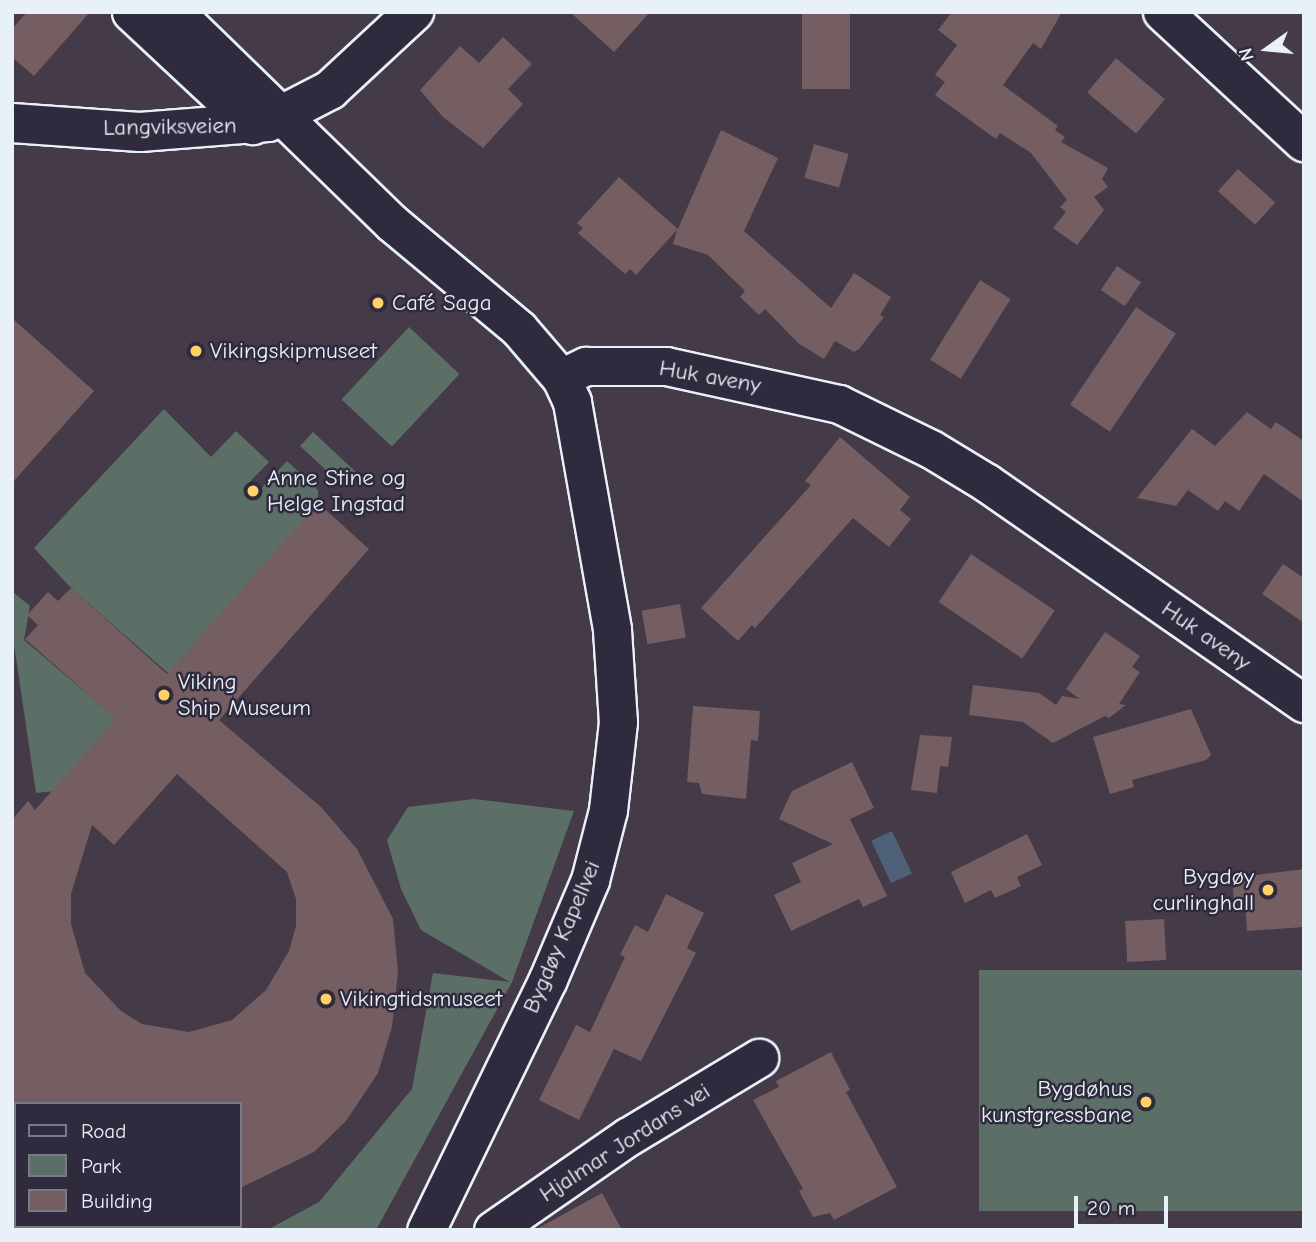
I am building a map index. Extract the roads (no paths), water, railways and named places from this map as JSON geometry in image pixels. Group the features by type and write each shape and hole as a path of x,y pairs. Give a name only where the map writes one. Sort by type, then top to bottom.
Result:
{"street":[{"path":"131,12 519,329 561,378"},
{"path":"175,12 267,121"},
{"name":"Langviksveien","path":"12,123 140,132 267,121 330,90 414,12"},
{"path":"1163,12 1304,142"},
{"name":"Huk aveny","path":"561,378 586,366 666,366 839,404 931,449 987,483 1304,703"},
{"name":"Bygdøy Kapellvei","path":"433,1216 548,979 590,880 608,810 618,722 612,630 572,402 561,378"},
{"name":"Hjalmar Jordans vei","path":"433,1216 493,1230 629,1136 759,1058"}],"water":[{"path":"892,831 912,874 891,883 871,841"}],"place":[{"name":"Café Saga","path":"378,303"},
{"name":"Vikingskipmuseet","path":"196,351"},
{"name":"Anne Stine og Helge Ingstad","path":"253,491"},
{"name":"Viking Ship Museum","path":"164,695"},
{"name":"Bygdøy curlinghall","path":"1268,890"},
{"name":"Vikingtidsmuseet","path":"326,999"},
{"name":"Bygdøhus kunstgressbane","path":"1146,1102"}]}
